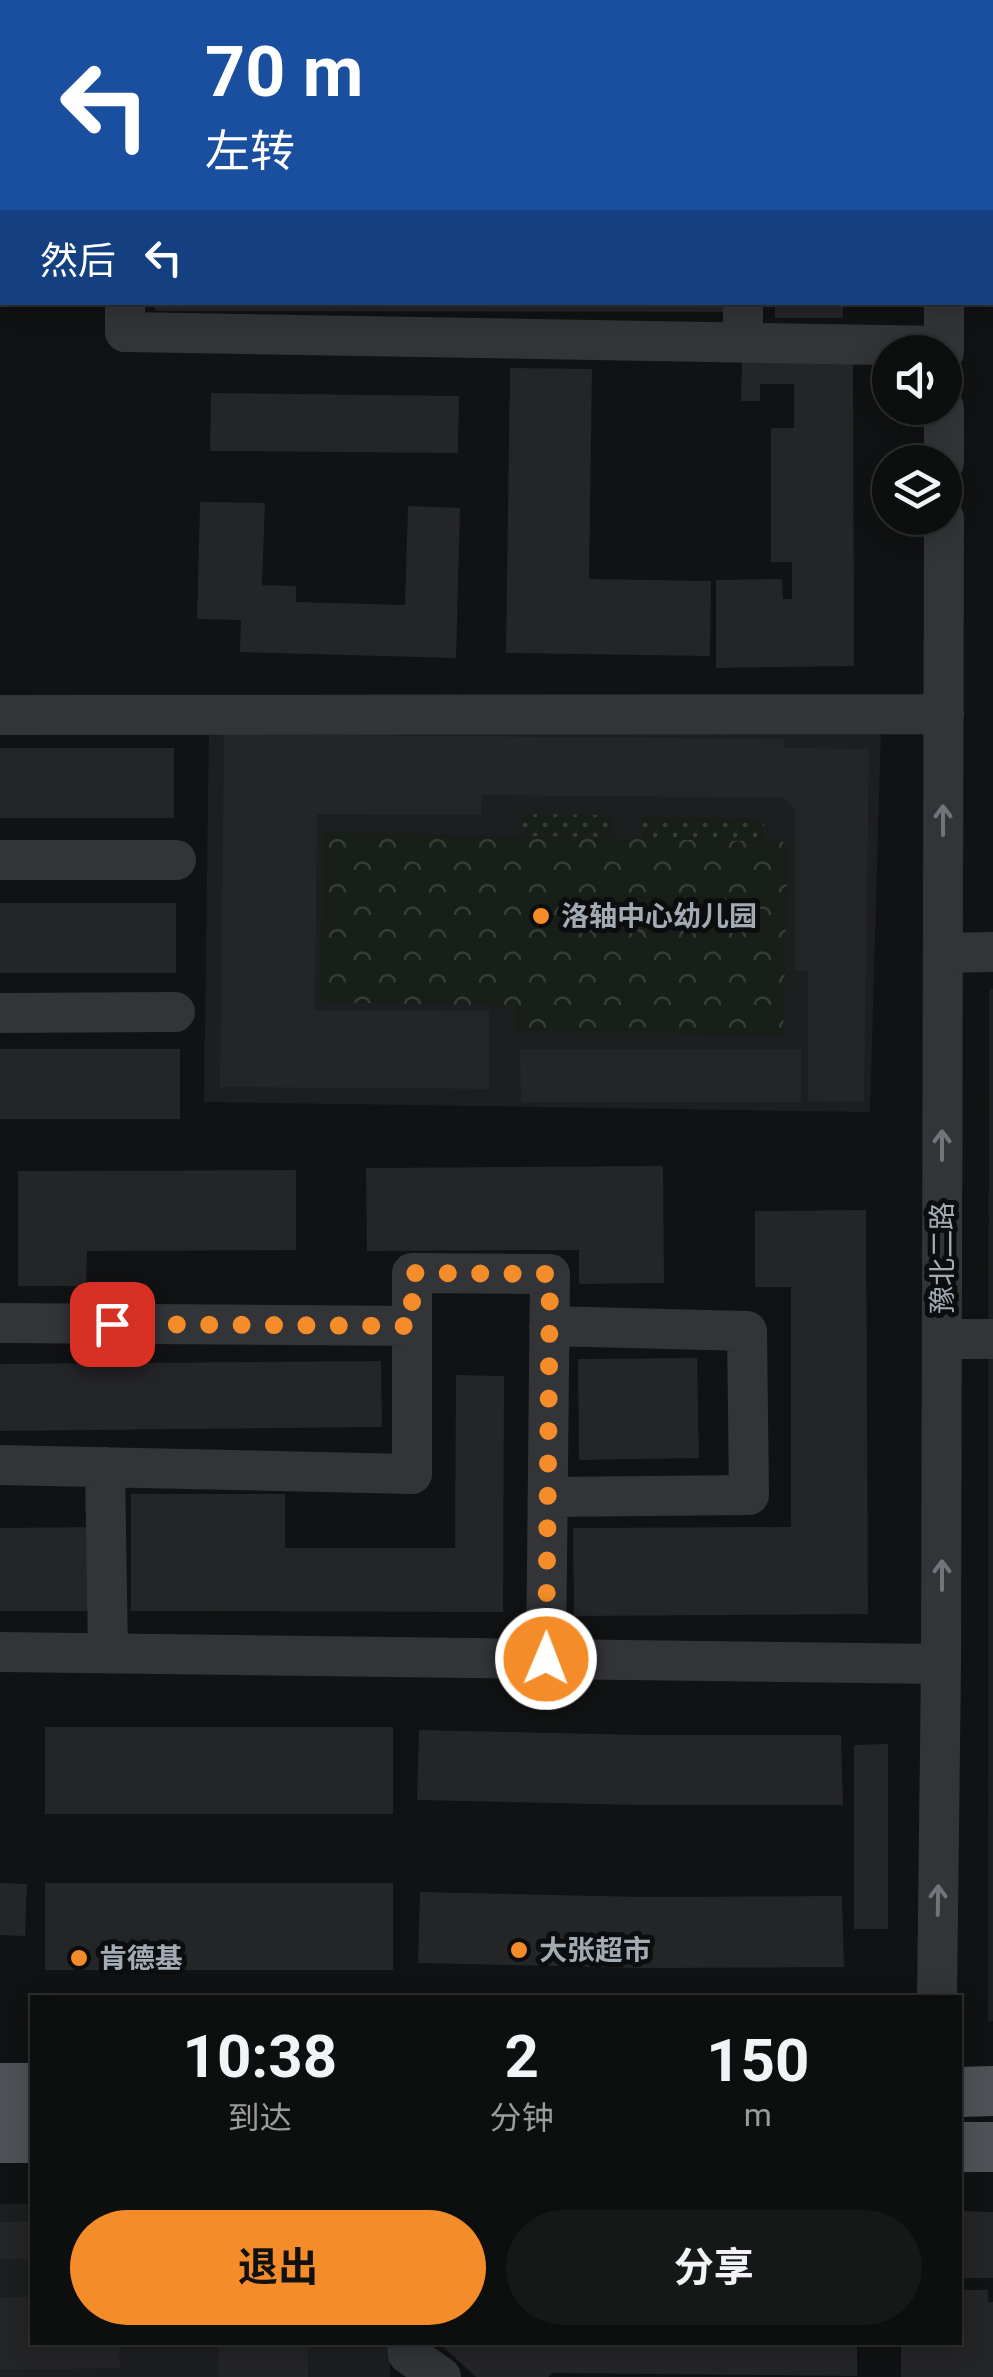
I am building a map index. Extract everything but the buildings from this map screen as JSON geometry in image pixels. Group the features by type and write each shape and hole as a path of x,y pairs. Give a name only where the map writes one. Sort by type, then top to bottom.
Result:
{"main road":[{"path":"0,2088 30,2088"},
{"path":"962,2092 993,2091"},
{"path":"0,2138 30,2138"},
{"path":"962,2147 993,2146"}],"street":[{"path":"124,305 125,332 872,347"},
{"path":"742,342 743,305"},
{"path":"944,305 944,335"},
{"name":"豫北二路","path":"937,1995 944,535"},
{"path":"0,715 944,714"},
{"path":"0,860 176,860"},
{"path":"943,953 993,952"},
{"path":"0,1014 174,1012"},
{"path":"0,1464 412,1474 412,1273 550,1274 546,1659"},
{"path":"0,1323 412,1326"},
{"path":"548,1497 748,1495 747,1331 550,1326"},
{"path":"942,1339 993,1339"},
{"path":"105,1467 108,1653"},
{"path":"0,1652 941,1664"},
{"path":"407,2345 408,2354 441,2377"}],"shaded area":[{"name":"洛轴中心幼儿园","path":"209,725 881,729 870,1112 204,1102"},
{"path":"989,989 993,989 993,2021 988,2021"},
{"path":"0,2204 30,2204 30,2345 390,2345 390,2377 0,2377"}],"green space":[{"path":"523,814 611,815 611,837 523,836"},
{"path":"643,817 764,819 764,840 643,839"},
{"path":"324,832 788,842 783,1036 515,1031 515,1006 320,1002"}],"place":[{"name":"洛轴中心幼儿园","path":"541,916"},
{"name":"大张超市","path":"519,1950"},
{"name":"肯德基","path":"79,1958"}],"route":[{"path":"112,1324 412,1326 412,1273 550,1274 546,1659"}]}
